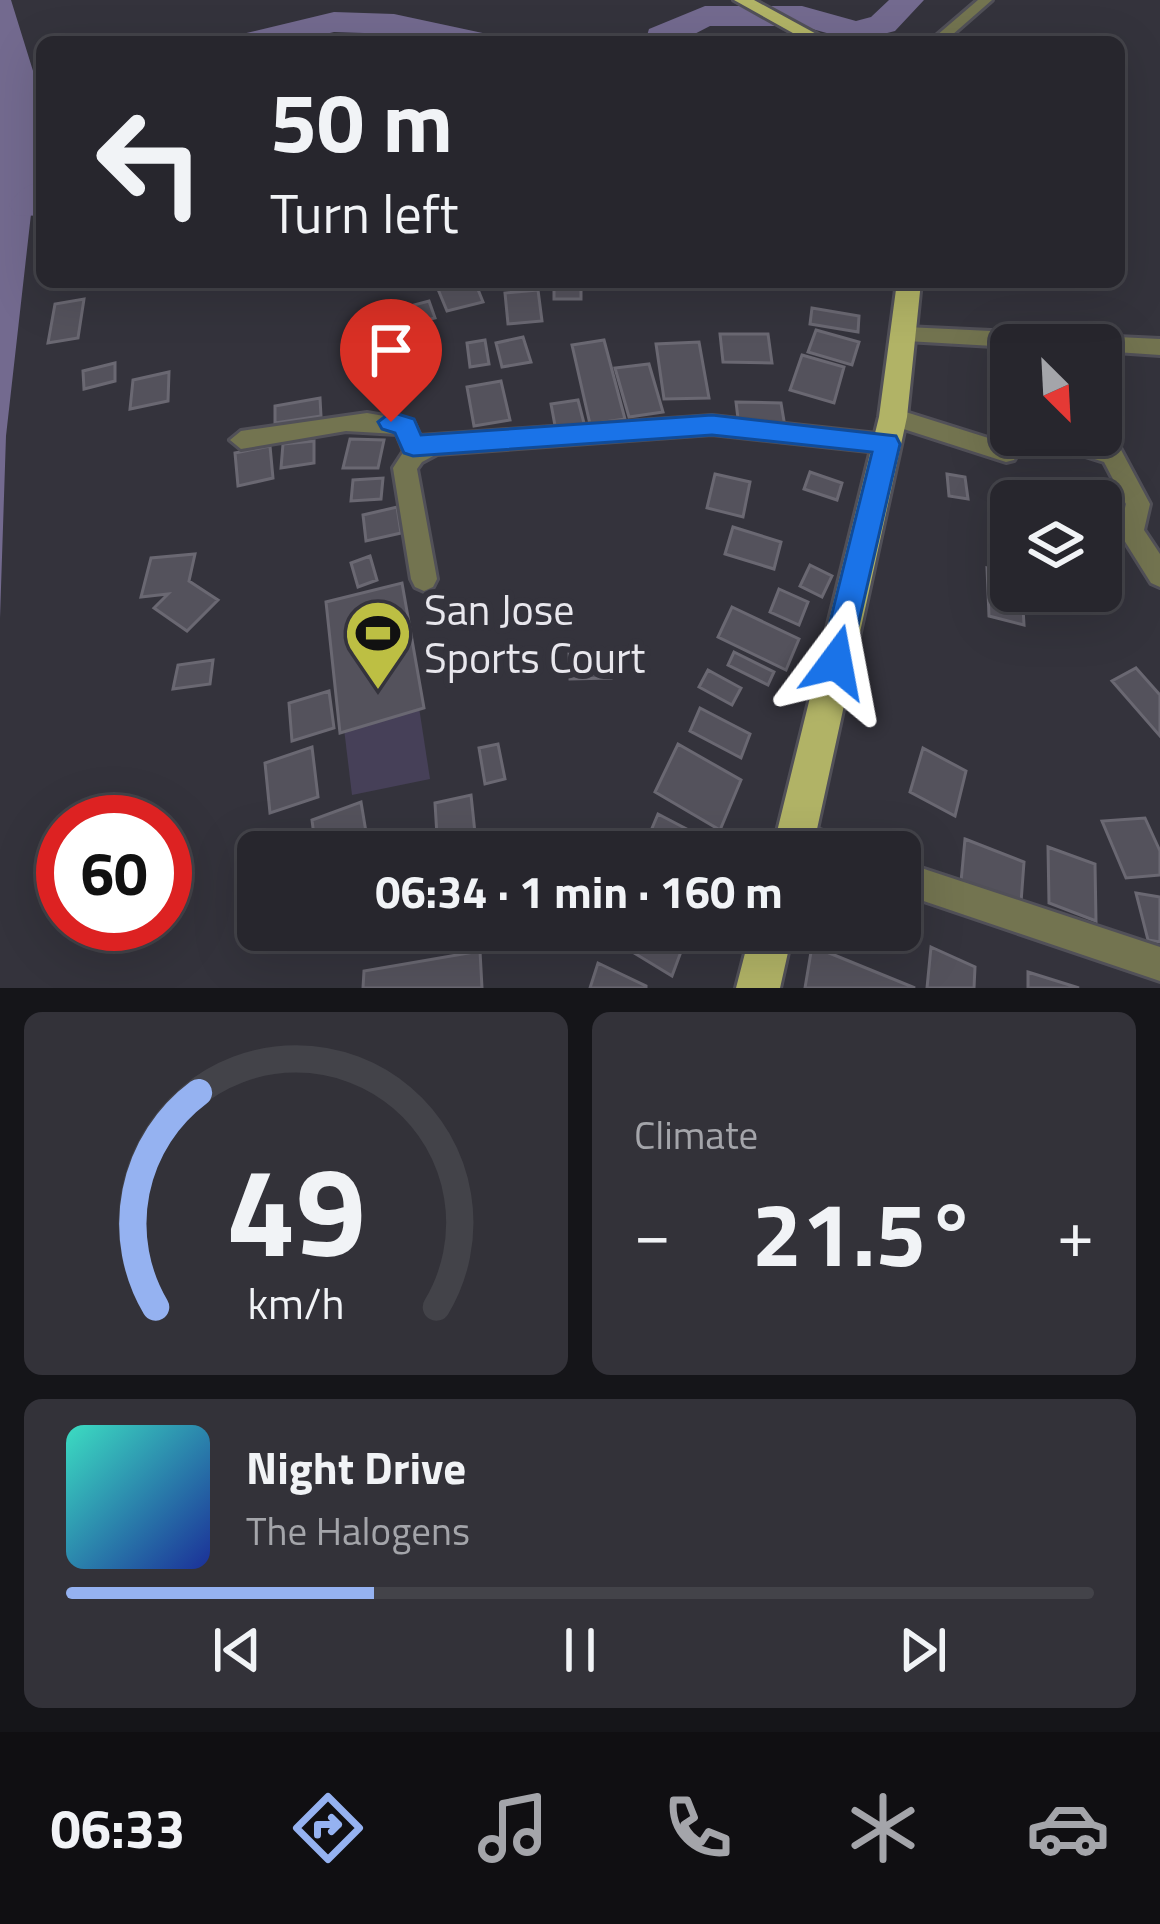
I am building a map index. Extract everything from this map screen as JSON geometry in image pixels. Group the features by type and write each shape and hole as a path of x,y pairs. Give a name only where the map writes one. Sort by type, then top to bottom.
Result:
{"main road":[{"path":"742,0 810,36"},
{"path":"797,831 890,430 909,288"},
{"path":"758,988 767,951"}],"street":[{"path":"943,36 986,0"},
{"path":"906,334 1160,347"},
{"path":"241,440 359,422 405,427 413,446 712,425 890,430 990,450"},
{"path":"424,579 405,468 414,455 434,445"},
{"path":"1113,456 1138,504 1131,532 1160,575"},
{"path":"921,885 1160,964"}],"shaded area":[{"path":"0,0 11,0 36,81 36,170 6,436 0,618"},
{"name":"San Jose Sports Court","path":"401,590 430,779 352,795 329,604"}],"building":[{"path":"437,288 477,288 483,302 447,311"},
{"path":"554,288 581,288 581,299 554,299"},
{"path":"538,290 542,321 508,324 505,293"},
{"path":"84,299 78,338 48,343 55,304"},
{"path":"429,301 435,318 415,323 410,306"},
{"path":"812,308 859,316 858,332 810,324"},
{"path":"816,330 859,342 852,365 808,352"},
{"path":"720,334 768,334 772,363 723,362"},
{"path":"523,337 531,362 502,367 496,343"},
{"path":"485,340 489,364 470,367 467,343"},
{"path":"604,340 625,419 590,424 572,345"},
{"path":"699,342 709,398 664,399 656,344"},
{"path":"802,355 844,367 834,403 790,390"},
{"path":"115,363 115,381 84,389 83,371"},
{"path":"649,364 663,412 629,417 615,368"},
{"path":"169,372 168,401 130,409 133,380"},
{"path":"501,381 510,420 474,426 467,387"},
{"path":"320,398 321,416 275,423 275,406"},
{"path":"578,400 585,427 556,431 551,404"},
{"path":"736,402 781,403 785,427 739,427"},
{"path":"350,439 384,440 378,468 343,468"},
{"path":"314,441 314,463 281,468 283,444"},
{"path":"270,446 273,478 238,486 235,453"},
{"path":"810,472 842,483 837,500 804,489"},
{"path":"715,474 750,482 743,517 707,508"},
{"path":"947,474 965,477 968,499 949,496"},
{"path":"383,478 381,499 351,501 353,480"},
{"path":"397,507 401,533 366,541 363,515"},
{"path":"733,527 781,542 774,569 725,554"},
{"path":"195,554 189,581 218,600 187,631 154,608 168,594 141,597 151,558"},
{"path":"370,556 377,580 358,587 351,563"},
{"path":"810,565 832,576 822,597 800,586"},
{"path":"987,568 990,612 1023,612 1024,625 989,616"},
{"name":"San Jose Sports Court","path":"402,583 424,708 340,733 326,602"},
{"path":"779,589 808,602 799,625 770,612"},
{"path":"732,607 799,639 786,670 718,637"},
{"path":"609,651 611,678 570,679 569,652"},
{"path":"734,652 774,672 768,685 728,665"},
{"path":"213,660 210,684 173,689 178,665"},
{"path":"1136,668 1160,695 1160,736 1112,681"},
{"path":"708,670 741,688 732,705 699,687"},
{"path":"329,691 334,728 292,741 289,703"},
{"path":"700,708 750,734 741,758 690,731"},
{"path":"498,744 505,779 485,784 479,748"},
{"path":"678,744 741,780 720,830 655,792"},
{"path":"312,747 318,797 270,813 265,763"},
{"path":"923,748 966,771 955,816 910,792"},
{"path":"471,795 475,831 437,831 435,803"},
{"path":"361,802 366,831 313,831 312,820"},
{"path":"658,814 690,831 651,831"},
{"path":"1145,818 1160,851 1160,875 1126,878 1102,821"},
{"path":"965,839 1024,862 1020,916 960,892"},
{"path":"1048,847 1095,864 1096,921 1049,903"},
{"path":"1136,893 1160,897 1160,942 1148,940"},
{"path":"931,947 975,967 974,988 927,988"},
{"path":"480,951 482,988 363,988 364,971"},
{"path":"631,951 681,951 672,976"},
{"path":"811,951 824,951 915,988 805,988"},
{"path":"598,963 646,986 646,988 590,988"},
{"path":"1028,972 1079,988 1028,988"}],"waterway":[{"path":"661,36 705,16 802,16 856,31 883,24 908,0"},
{"path":"275,36 334,22 394,24 451,36"},
{"path":"31,205 36,200"}],"place":[{"name":"San Jose Sports Court","path":"378,692"}],"route":[{"path":"391,422 405,427 413,446 712,425 887,444 836,662"}]}
